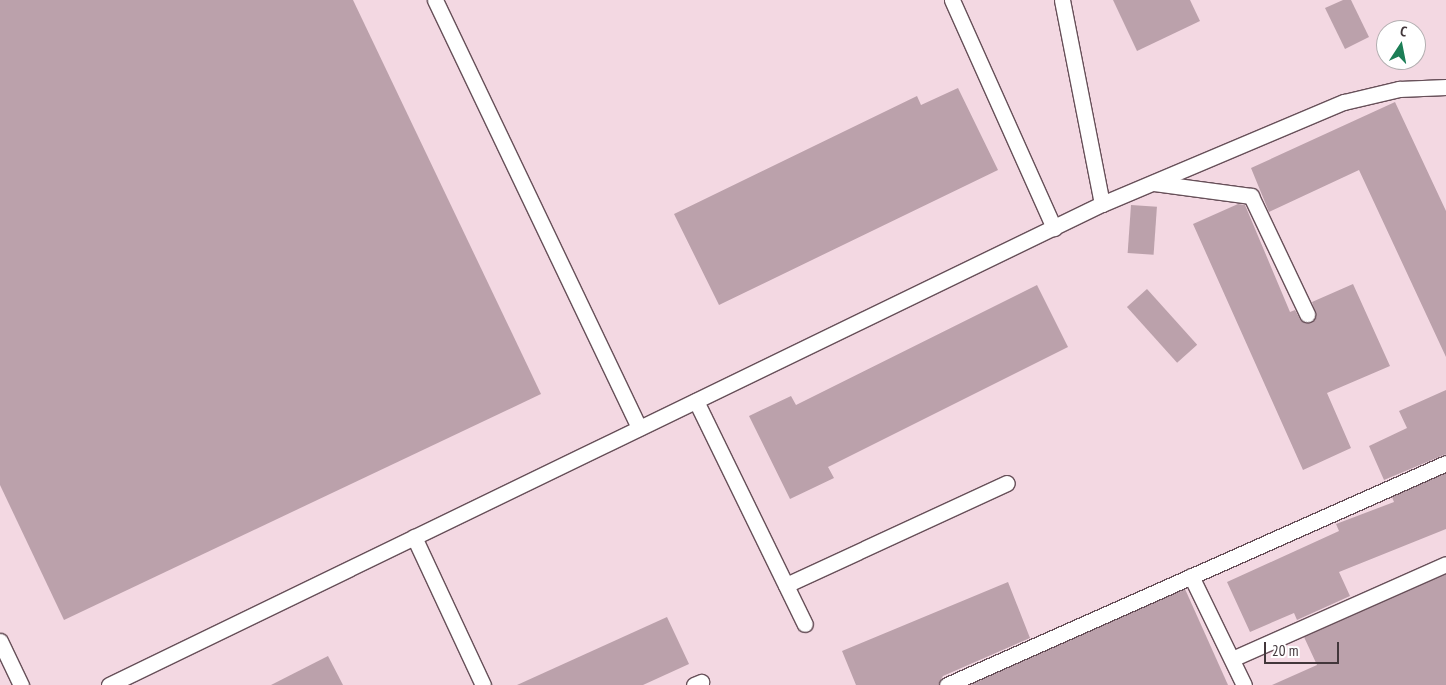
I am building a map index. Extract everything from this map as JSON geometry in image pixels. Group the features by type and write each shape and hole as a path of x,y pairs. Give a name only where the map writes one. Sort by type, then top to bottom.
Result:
{"lane":[{"path":"436,0 639,428"},
{"path":"952,0 1054,228"},
{"path":"1062,0 1102,204"},
{"path":"109,685 1102,204 1344,102 1399,89 1446,87"},
{"path":"1154,182 1251,196 1307,314"},
{"path":"696,400 805,624"},
{"path":"946,685 1446,464"},
{"path":"786,585 1007,482"},
{"path":"414,537 482,685"},
{"path":"1232,659 1446,564"},
{"path":"1191,576 1244,685"},
{"path":"0,641 21,685"}],"building":[{"path":"0,0 353,0 541,394 64,620 0,485"},
{"path":"1113,0 1190,0 1200,21 1137,51"},
{"path":"1343,0 1351,0 1369,37 1345,49 1325,8"},
{"path":"958,88 998,170 719,305 674,214 917,96 921,105"},
{"path":"1395,102 1446,211 1446,357 1359,170 1269,212 1251,168"},
{"path":"1238,204 1245,205 1290,312 1295,310 1301,321 1311,323 1316,314 1312,302 1353,284 1390,366 1327,393 1351,448 1303,470 1193,224"},
{"path":"1131,205 1157,207 1154,255 1128,253"},
{"path":"1037,285 1068,347 828,467 834,478 790,499 749,416 791,396 796,405"},
{"path":"1147,289 1197,345 1177,363 1127,307"},
{"path":"1446,390 1446,454 1384,480 1369,446 1407,428 1399,411"},
{"path":"1446,473 1446,529 1339,572 1350,596 1297,620 1294,613 1250,632 1227,582 1339,531 1336,524 1394,502 1392,497"},
{"path":"1446,574 1446,685 1272,685 1317,665 1304,637"},
{"path":"1008,582 1030,638 943,676 938,685 856,685 842,651"},
{"path":"1185,589 1228,685 970,685"},
{"path":"667,617 689,664 643,685 517,685"},
{"path":"328,656 343,685 271,685"}]}
